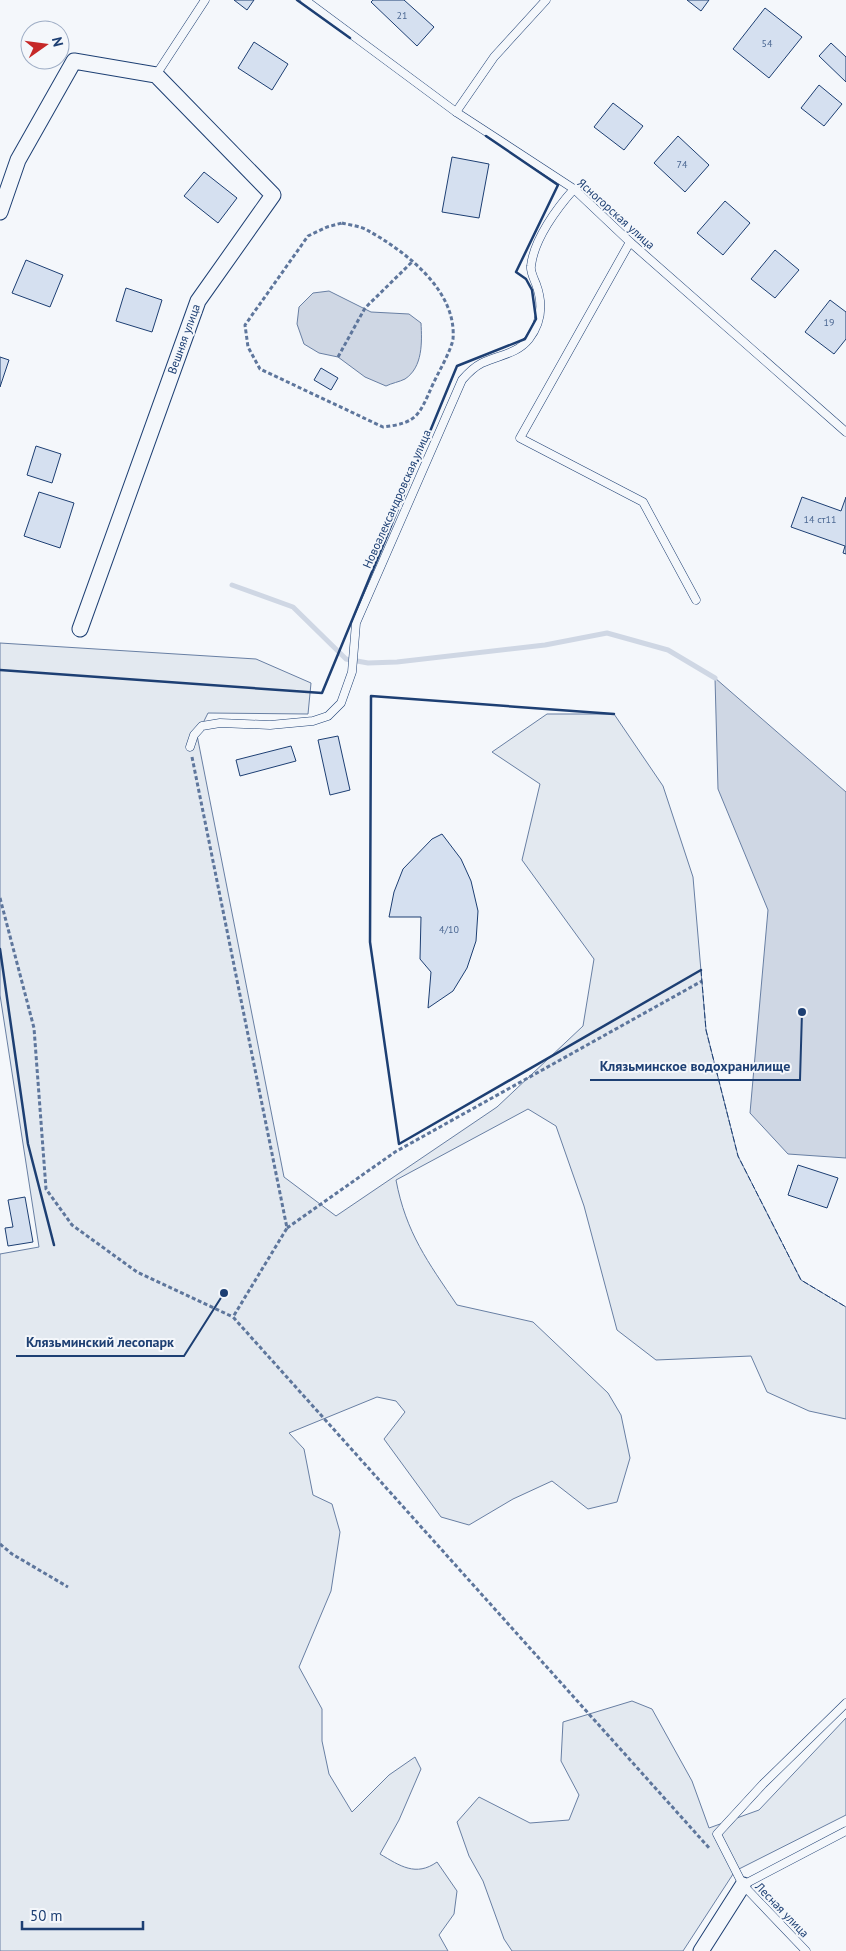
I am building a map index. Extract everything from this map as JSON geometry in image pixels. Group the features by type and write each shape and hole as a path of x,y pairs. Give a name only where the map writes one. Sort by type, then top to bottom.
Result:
{"street":[{"path":"0,212 18,160 74,61 156,75"},
{"name":"Вешняя улица","path":"80,628 198,301 273,195 156,75"},
{"path":"701,1951 742,1885"}],"lane":[{"path":"156,75 205,0"},
{"name":"Ясногорская улица","path":"305,0 456,112 574,189 630,242 846,432"},
{"path":"456,112 494,57 546,0"},
{"name":"Новоалександровская улица","path":"190,747 194,735 202,726 220,723 270,725 313,721 328,716 341,703 352,672 356,623 462,380 470,371 482,363 517,350 530,338 540,318 539,293 530,267 536,248 550,220 558,207 574,189"},
{"path":"630,242 520,438 643,502 696,600"},
{"name":"Лесная улица","path":"806,1951 742,1885 718,1834 763,1784 846,1703"},
{"path":"742,1885 846,1831"}],"path":[{"path":"342,223 366,230 412,262 435,283 448,304 453,339 420,414 402,425 383,427 260,369 248,347 245,324 308,236 327,227 342,223"},
{"path":"338,357 365,308 412,262"},
{"path":"190,747 287,1228"},
{"path":"0,898 34,1028 46,1189 72,1225 137,1272 233,1317 716,1855"},
{"path":"233,1317 287,1228 395,1152 702,981"},
{"path":"0,1544 12,1554 68,1587"}],"shaded area":[{"path":"329,291 371,312 409,314 421,323 420,354 411,374 405,379 386,386 365,377 338,357 319,353 304,344 297,324 299,307 313,293"},
{"path":"0,643 256,659 311,683 308,714 208,713 197,735 284,1177 336,1216 497,1107 583,1026 594,959 522,860 540,784 492,752 547,714 614,714 663,786 693,877 706,1030 738,1156 801,1280 846,1307 846,1419 809,1411 767,1392 751,1356 656,1360 617,1330 584,1206 556,1126 528,1109 396,1180 400,1199 412,1232 428,1261 457,1305 533,1322 608,1393 621,1415 630,1458 617,1502 588,1509 552,1481 513,1499 469,1525 441,1517 384,1439 405,1412 396,1401 377,1397 289,1433 304,1449 313,1495 332,1504 340,1532 331,1591 299,1667 322,1709 322,1741 329,1774 352,1812 389,1775 415,1757 421,1769 399,1820 380,1854 401,1866 415,1869 422,1869 437,1862 457,1891 454,1914 439,1935 448,1951 0,1951 0,1254 39,1247 0,995"},
{"path":"715,678 846,792 846,1158 788,1154 750,1113 768,910 718,789"},
{"path":"632,1701 652,1709 692,1781 709,1828 759,1810 846,1718 846,1815 735,1871 683,1951 512,1951 504,1939 483,1881 469,1856 457,1822 479,1797 530,1823 569,1820 579,1795 561,1761 563,1722"}],"building":[{"path":"234,0 254,0 247,10"},
{"path":"373,0 404,0 434,27 417,46 371,2"},
{"path":"687,0 709,0 701,11"},
{"path":"765,8 802,37 769,78 733,49"},
{"path":"254,42 288,64 272,90 238,68"},
{"path":"831,43 846,57 846,82 819,56"},
{"path":"819,85 842,104 824,126 801,108"},
{"path":"613,103 643,126 624,150 594,127"},
{"path":"678,136 709,165 685,192 654,163"},
{"path":"452,157 489,164 479,218 442,212"},
{"path":"204,172 237,198 218,223 184,196"},
{"path":"725,201 750,223 723,255 697,233"},
{"path":"775,250 799,270 775,298 751,279"},
{"path":"26,260 63,275 50,307 12,293"},
{"path":"126,288 162,300 152,332 116,321"},
{"path":"830,300 846,312 846,339 834,354 805,332"},
{"path":"0,357 9,360 0,387"},
{"path":"321,368 338,378 331,390 314,380"},
{"path":"36,446 61,454 52,483 27,475"},
{"path":"39,492 74,503 60,548 24,536"},
{"path":"802,497 841,511 846,497 846,554 843,553 845,546 791,527"},
{"path":"338,736 350,790 330,795 318,740"},
{"path":"291,746 296,761 240,776 236,760"},
{"path":"442,834 461,859 471,881 478,911 476,941 467,968 453,991 428,1008 431,972 420,959 421,917 389,917 394,892 403,869 432,839"},
{"path":"798,1165 838,1178 827,1208 788,1195"},
{"path":"25,1197 33,1242 8,1246 5,1228 13,1227 8,1200"}],"waterway":[{"path":"232,585 293,607 346,659 368,663 397,662 545,645 607,633 668,650 715,678"}],"fence":[{"path":"701,970 706,1030 738,1156 801,1280 846,1307"}],"wall":[{"path":"297,0 350,38"},
{"path":"0,670 322,693 457,366 525,339 536,319 532,290 526,279 516,272 558,185 486,136"},
{"path":"614,714 371,696 370,942 399,1144 701,970"},
{"path":"0,949 28,1144 54,1245"}],"place":[{"name":"Клязьминское водохранилище","path":"802,1012"},
{"name":"Клязьминский лесопарк","path":"224,1293"}]}
